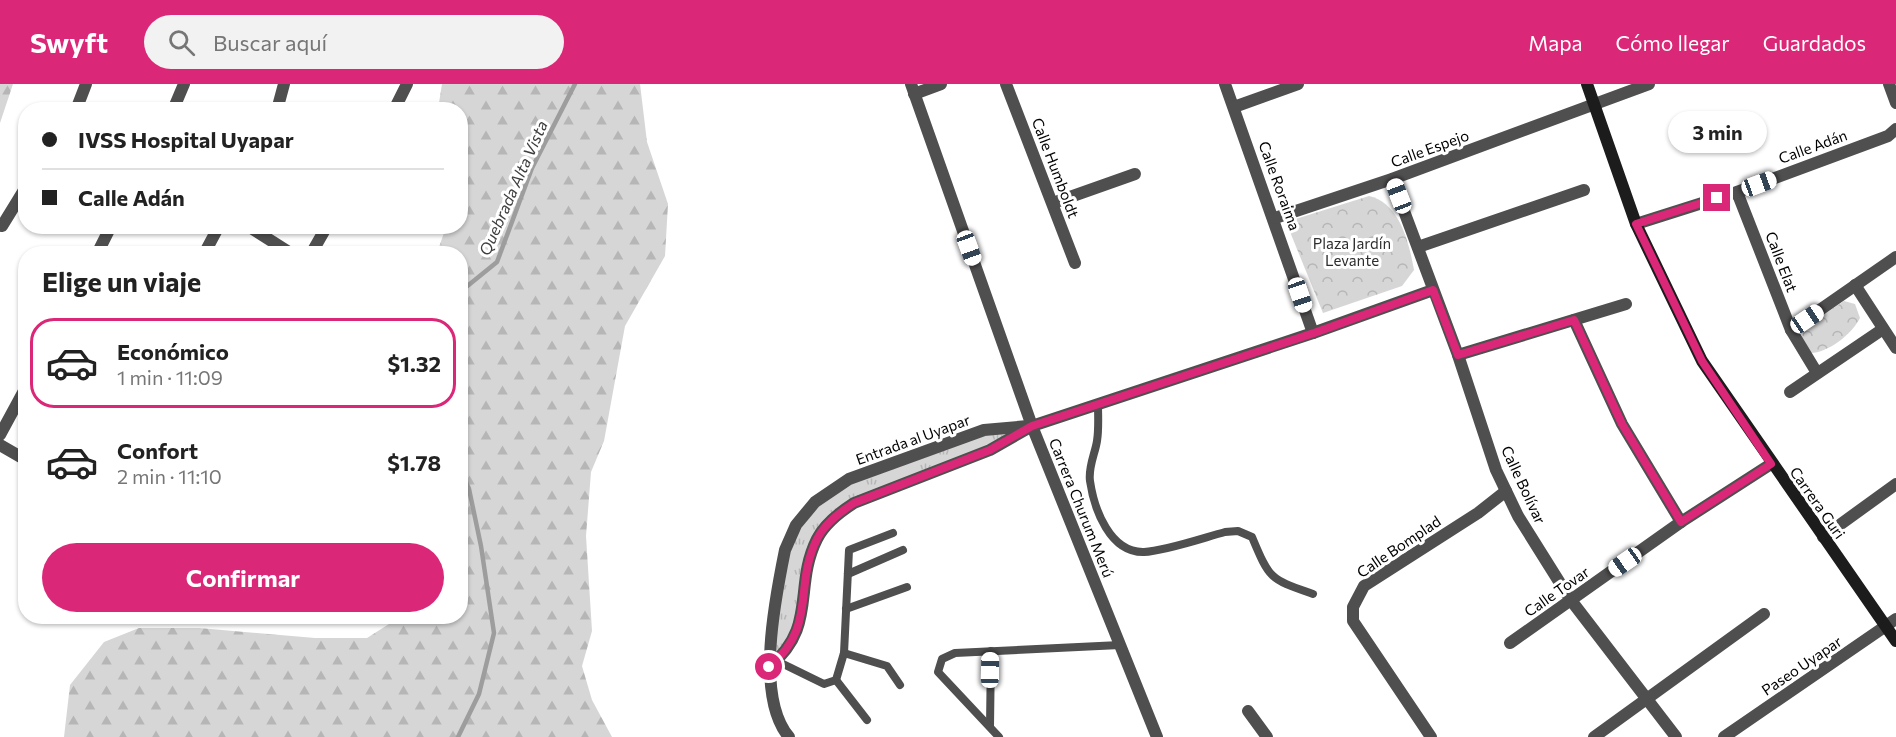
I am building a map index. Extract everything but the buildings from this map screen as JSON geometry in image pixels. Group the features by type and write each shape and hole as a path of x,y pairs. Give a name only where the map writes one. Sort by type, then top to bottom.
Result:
{"street":[{"path":"79,102 86,84"},
{"path":"176,102 183,84"},
{"path":"279,102 284,84"},
{"path":"398,102 407,84"},
{"path":"913,89 941,84"},
{"name":"Calle Humboldt","path":"1006,84 1075,263"},
{"name":"Calle Roraima","path":"1225,84 1275,218 1314,333"},
{"path":"1234,107 1298,84"},
{"name":"Carrera Guri","path":"1587,84 1636,224 1702,361 1823,537 1891,623 1896,641"},
{"name":"Calle Espejo","path":"1275,218 1392,179 1649,84"},
{"path":"1889,84 1896,103"},
{"name":"Carrera Churum Merú","path":"913,89 1032,426 1157,737"},
{"name":"Calle Adán","path":"1636,224 1737,192 1888,136 1896,129"},
{"path":"1053,203 1135,174"},
{"name":"Calle Bolívar","path":"1392,179 1458,355 1496,470 1506,491 1548,567 1570,599 1676,737"},
{"path":"1418,247 1584,190"},
{"name":"Calle Elat","path":"1737,192 1791,330 1817,374"},
{"path":"2,226 18,200"},
{"path":"261,234 279,246"},
{"path":"1791,330 1896,257"},
{"path":"1855,285 1896,348"},
{"path":"773,664 792,644 799,627 808,566 818,537 840,512 869,495 990,450 1032,426 1314,333 1433,290"},
{"path":"1458,355 1626,304"},
{"path":"1574,320 1622,424 1681,522"},
{"path":"1790,392 1883,329"},
{"path":"0,435 18,402"},
{"name":"Entrada al Uyapar","path":"789,737 776,714 773,664 785,550 796,525 815,502 849,479 984,430 1032,426"},
{"path":"0,445 18,455"},
{"name":"Calle Tovar","path":"1510,643 1681,522 1771,464"},
{"path":"1823,537 1896,484"},
{"name":"Calle Bomplad","path":"1431,737 1353,621 1353,607 1364,586 1478,513 1506,491"},
{"path":"1594,737 1764,614"},
{"name":"Paseo Uyapar","path":"1724,737 1891,623"},
{"path":"1248,711 1267,737"}],"lane":[{"path":"1098,404 1097,441 1091,463 1090,480 1101,520 1114,540 1128,549 1144,552 1225,532 1238,531 1252,537 1266,571 1277,581 1314,594"},
{"path":"836,680 844,653 850,549 893,532"},
{"path":"848,574 903,550"},
{"path":"846,609 907,586"},
{"path":"999,737 938,672 942,659 955,652 1120,645"},
{"path":"990,726 991,651"},
{"path":"844,653 887,666 900,686"},
{"path":"773,664 824,684 836,680"},
{"path":"836,680 867,720"}],"green space":[{"path":"0,84 13,84 0,123"},
{"path":"442,84 640,84 647,142 668,204 665,256 625,326 604,441 591,472 586,536 592,631 582,666 592,700 612,737 64,737 70,685 104,642 139,628 199,628 315,638 367,638 389,624 468,624 468,246 439,246 444,234 468,234 468,102 439,102"},
{"name":"Plaza Jardín Levante","path":"1369,196 1380,200 1396,215 1406,237 1414,270 1402,286 1323,313 1286,222"},
{"path":"1844,301 1855,304 1860,318 1845,336 1832,346 1810,353 1801,342 1804,328"},
{"path":"1032,426 990,450 869,495 818,537 799,627 769,667 785,550 828,492 984,430"}],"waterway":[{"name":"Quebrada Alta Vista","path":"468,286 497,262 532,168 575,84"},
{"name":"Quebrada Alta Vista","path":"458,737 479,694 494,633 481,546 468,487"}],"route":[{"path":"769,667 784,655 792,644 799,627 808,566 818,537 840,512 854,503 869,495 990,450 1032,426 1314,333 1433,290 1458,355 1574,320 1622,424 1681,522 1771,464 1702,361 1636,224 1717,198"}]}
